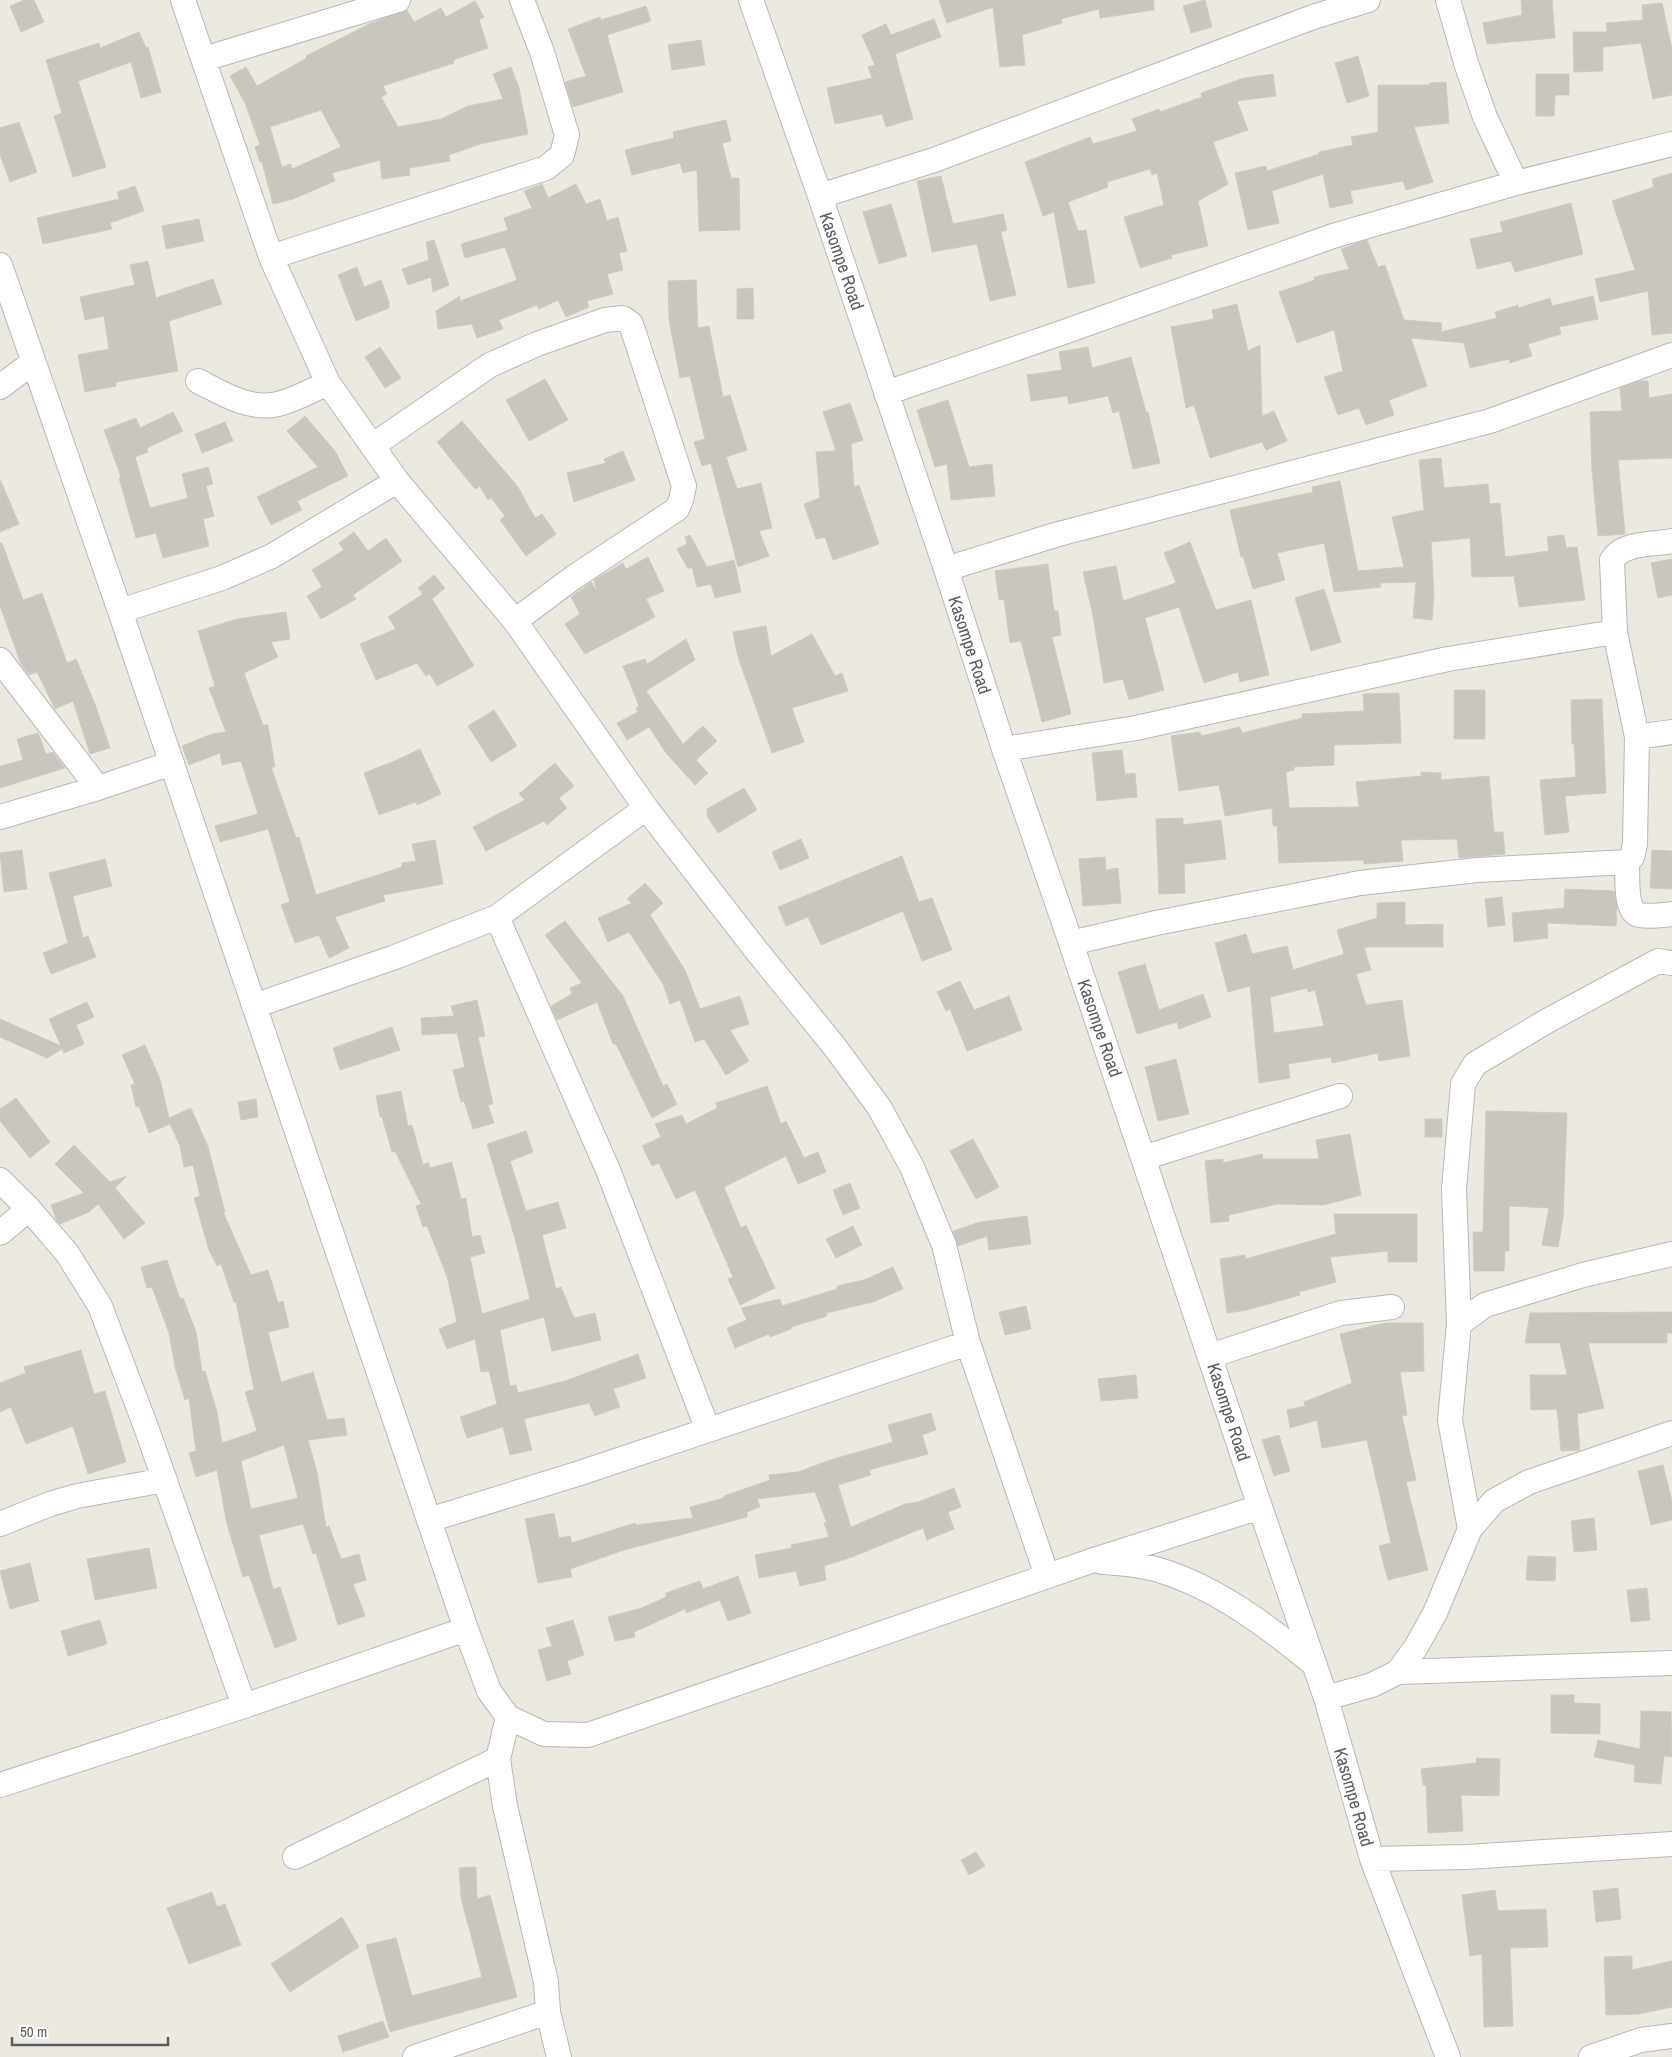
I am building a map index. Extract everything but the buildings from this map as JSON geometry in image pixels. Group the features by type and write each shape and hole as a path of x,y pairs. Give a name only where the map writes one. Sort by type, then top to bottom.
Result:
{"street":[{"path":"183,0 271,257 328,383 397,481 515,621 646,808 756,950 834,1046 879,1107 912,1167 944,1245 968,1343 1047,1576"},
{"path":"204,59 398,0"},
{"path":"271,257 546,168 562,155 567,135 542,52 522,0"},
{"name":"Kasompe Road","path":"751,0 820,196 946,569 1004,749 1072,943 1260,1507 1315,1665 1372,1859 1448,2057"},
{"path":"820,196 934,160 1313,17 1368,0"},
{"path":"1448,0 1467,66 1486,117 1516,183"},
{"path":"886,392 1061,333 1333,236 1516,183 1672,144"},
{"path":"0,265 32,363 172,763 466,1629 489,1691 508,1717 544,1734 588,1735 1091,1561 1260,1507"},
{"path":"372,446 490,364 537,344 605,320 623,318 631,324 684,486 681,500 677,509 574,577 515,621"},
{"path":"946,569 1065,533 1490,421 1672,354"},
{"path":"0,387 32,363"},
{"path":"198,381 241,402 261,406 278,404 328,383"},
{"path":"120,611 222,578 272,556 397,481"},
{"path":"1072,943 1156,923 1360,883 1477,870 1627,862 1632,857 1635,844 1637,737 1615,632 1612,560 1617,552 1626,548 1672,541"},
{"path":"1004,749 1136,728 1448,660 1615,632"},
{"path":"0,660 98,788"},
{"path":"1637,737 1672,732"},
{"path":"0,817 98,788 172,763"},
{"path":"254,1006 395,957 498,917 646,808"},
{"path":"1627,862 1629,906 1633,912 1639,916 1672,914"},
{"path":"498,917 608,1170 708,1430"},
{"path":"1470,1530 1450,1420 1459,1324 1454,1190 1463,1084 1475,1064 1548,1021 1658,961 1672,964"},
{"path":"1143,1158 1340,1096"},
{"path":"0,1180 29,1209 67,1253 100,1306 166,1480 244,1706"},
{"path":"0,1234 29,1209"},
{"path":"1459,1324 1486,1305 1583,1275 1672,1254"},
{"path":"1210,1356 1341,1313 1392,1307"},
{"path":"429,1520 580,1473 968,1343"},
{"path":"1398,1672 1416,1647 1435,1613 1470,1530 1494,1501 1529,1482 1672,1433"},
{"path":"0,1524 76,1496 166,1480"},
{"path":"1091,1561 1128,1564 1163,1572 1197,1586 1270,1629 1315,1665"},
{"path":"0,1785 244,1706 466,1629"},
{"path":"1326,1698 1372,1685 1398,1672 1672,1663"},
{"path":"508,1717 498,1759 505,1806 546,1982 548,2012 559,2057"},
{"path":"295,1857 498,1759"},
{"path":"1372,1859 1466,1857 1672,1844"},
{"path":"415,2057 548,2012"},
{"path":"1591,2057 1641,2040 1672,2036"}]}
